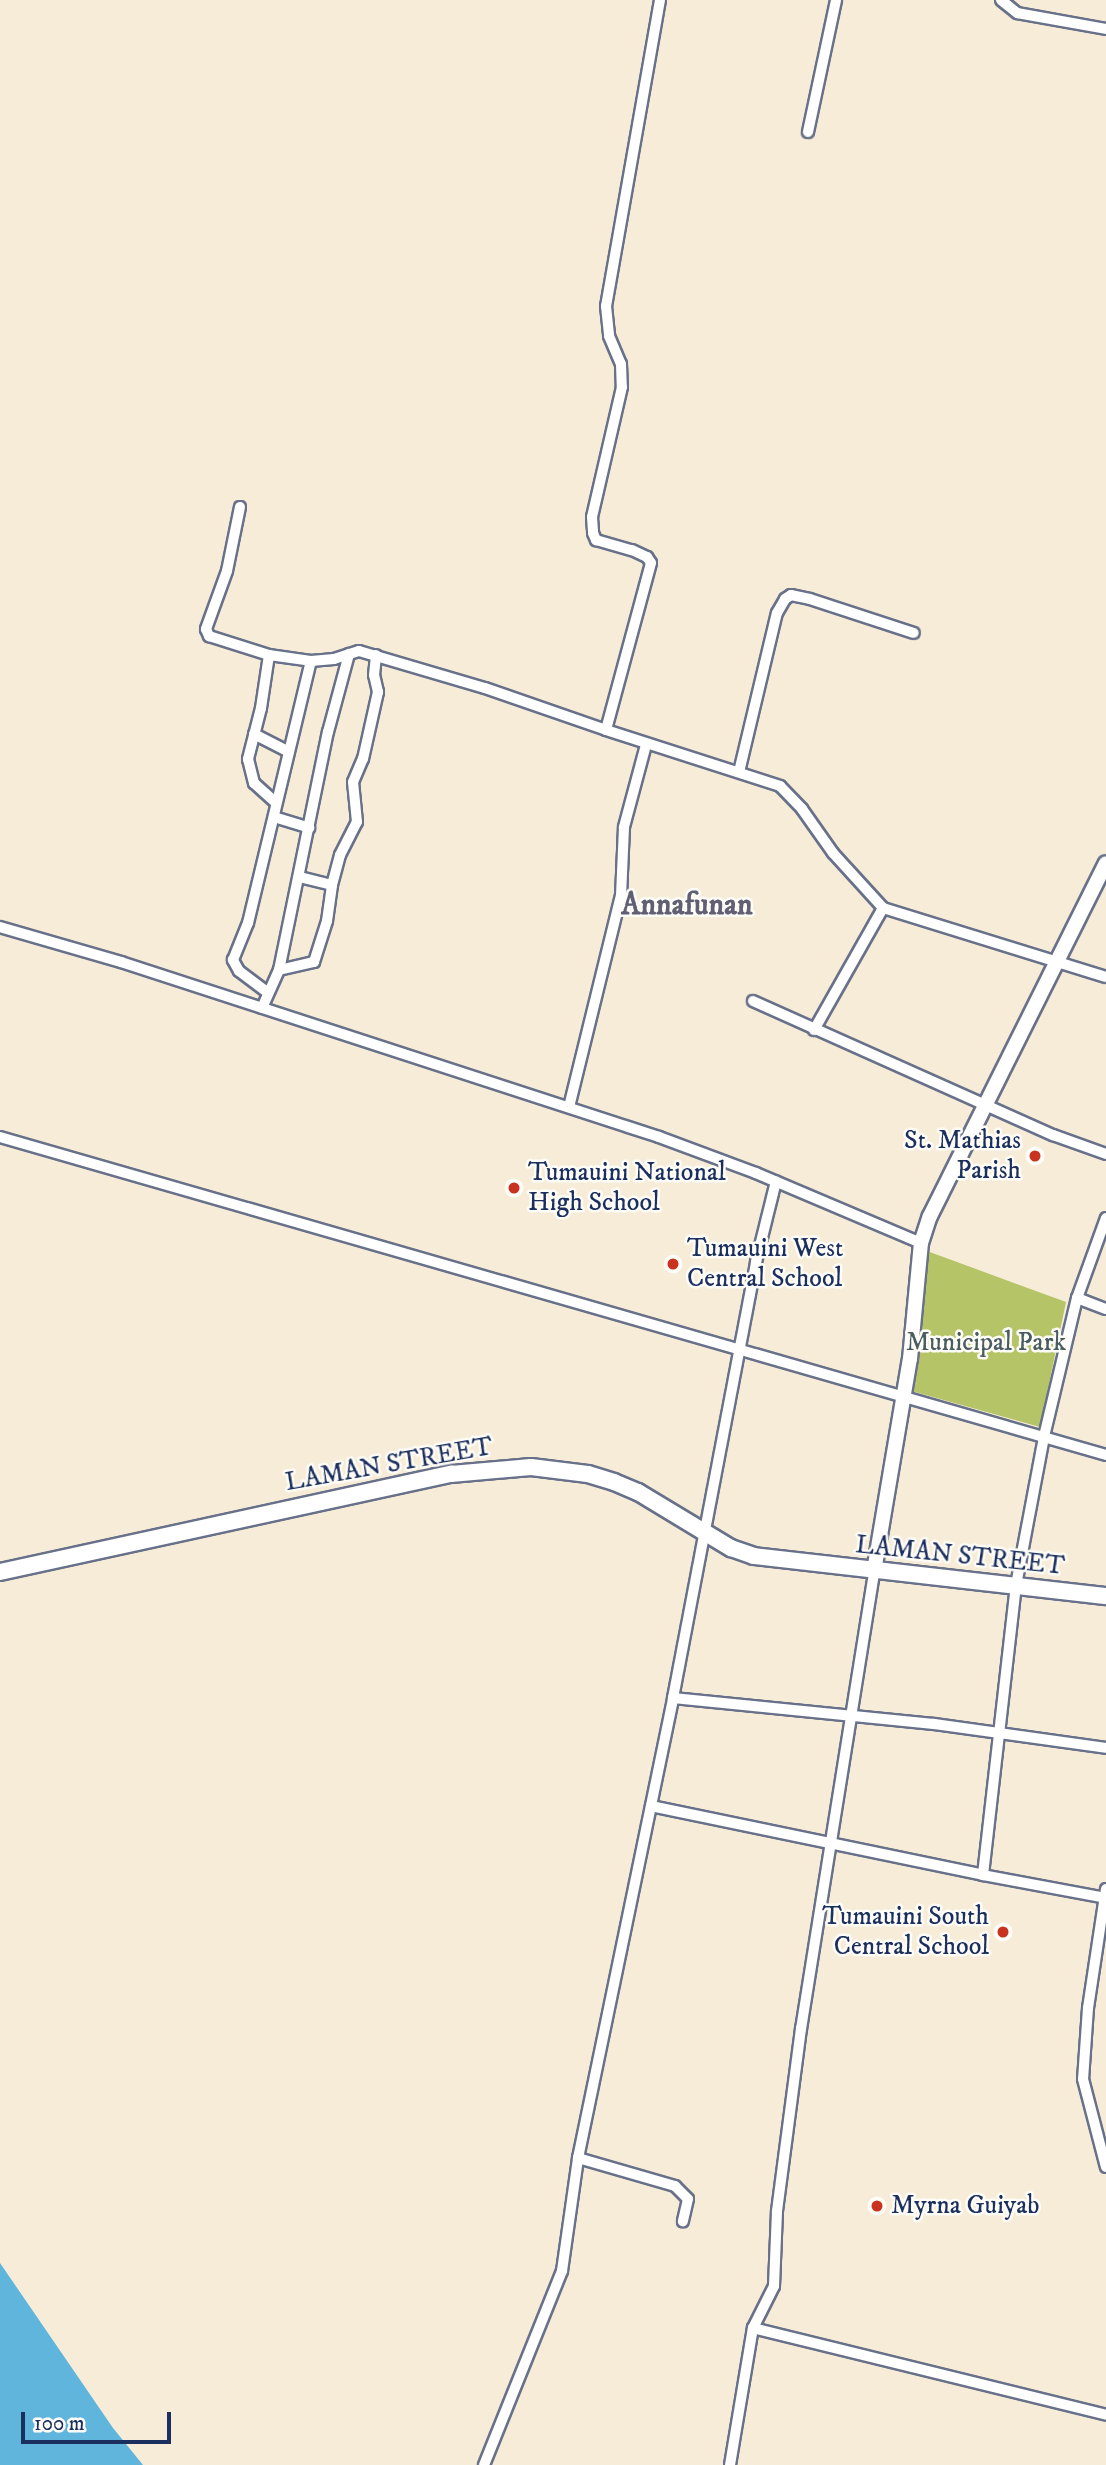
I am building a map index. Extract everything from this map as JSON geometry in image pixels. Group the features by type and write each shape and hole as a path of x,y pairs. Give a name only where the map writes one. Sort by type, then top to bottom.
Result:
{"main road":[{"name":"LAMAN STREET","path":"0,1572 340,1496 451,1474 499,1468 559,1470 614,1482 638,1492 731,1548 754,1556 1106,1596"}],"street":[{"path":"606,730 651,564 647,557 632,550 596,540 592,517 622,387 621,364 609,336 606,306 660,0"},
{"path":"808,132 836,0"},
{"path":"1001,0 1017,13 1106,29"},
{"path":"240,507 227,571 206,629 209,636 216,640 269,655 311,661 359,651 376,655 780,786 803,809 833,853 883,908 1106,978"},
{"path":"739,772 776,613 785,599 791,595 810,599 914,633"},
{"path":"262,1008 279,970 328,732 349,654"},
{"path":"269,655 248,759 254,783 275,802"},
{"path":"279,970 314,962 327,921 340,855 357,822 353,782 363,759 378,692 374,675 376,655"},
{"path":"267,992 239,971 233,960 248,923 311,661"},
{"path":"254,734 289,752"},
{"path":"569,1107 621,896 624,827 646,744"},
{"path":"274,817 309,828"},
{"path":"730,2465 753,2328 774,2286 777,2211 829,1846 903,1398 922,1243 937,1197 987,1103 1106,863"},
{"path":"299,877 332,885"},
{"path":"814,1030 883,908"},
{"path":"0,927 121,962 569,1107 776,1181 922,1243"},
{"path":"753,1001 814,1030 987,1103 1053,1135 1106,1154"},
{"path":"0,1137 1106,1455"},
{"path":"484,2465 560,2280 578,2158 706,1533 738,1349 776,1181"},
{"path":"983,1875 1016,1586 1044,1437 1077,1298 1106,1218"},
{"path":"1077,1298 1106,1309"},
{"path":"673,1698 852,1715 1106,1748"},
{"path":"651,1806 829,1846 1105,1895 1088,2008 1083,2079 1106,2167"},
{"path":"578,2158 675,2186 688,2199 683,2221"},
{"path":"753,2328 1106,2415"}],"green space":[{"name":"Municipal Park","path":"927,1251 1066,1302 1040,1427 908,1390"}],"water":[{"path":"0,2263 113,2428 143,2465 0,2465"}],"place":[{"name":"St. Mathias Parish","path":"1035,1156"},
{"name":"Tumauini National High School","path":"514,1188"},
{"name":"Tumauini West Central School","path":"673,1264"},
{"name":"Tumauini South Central School","path":"1003,1932"},
{"name":"Myrna Guiyab","path":"877,2206"}],"district":[{"name":"Annafunan","path":"687,906"}]}
